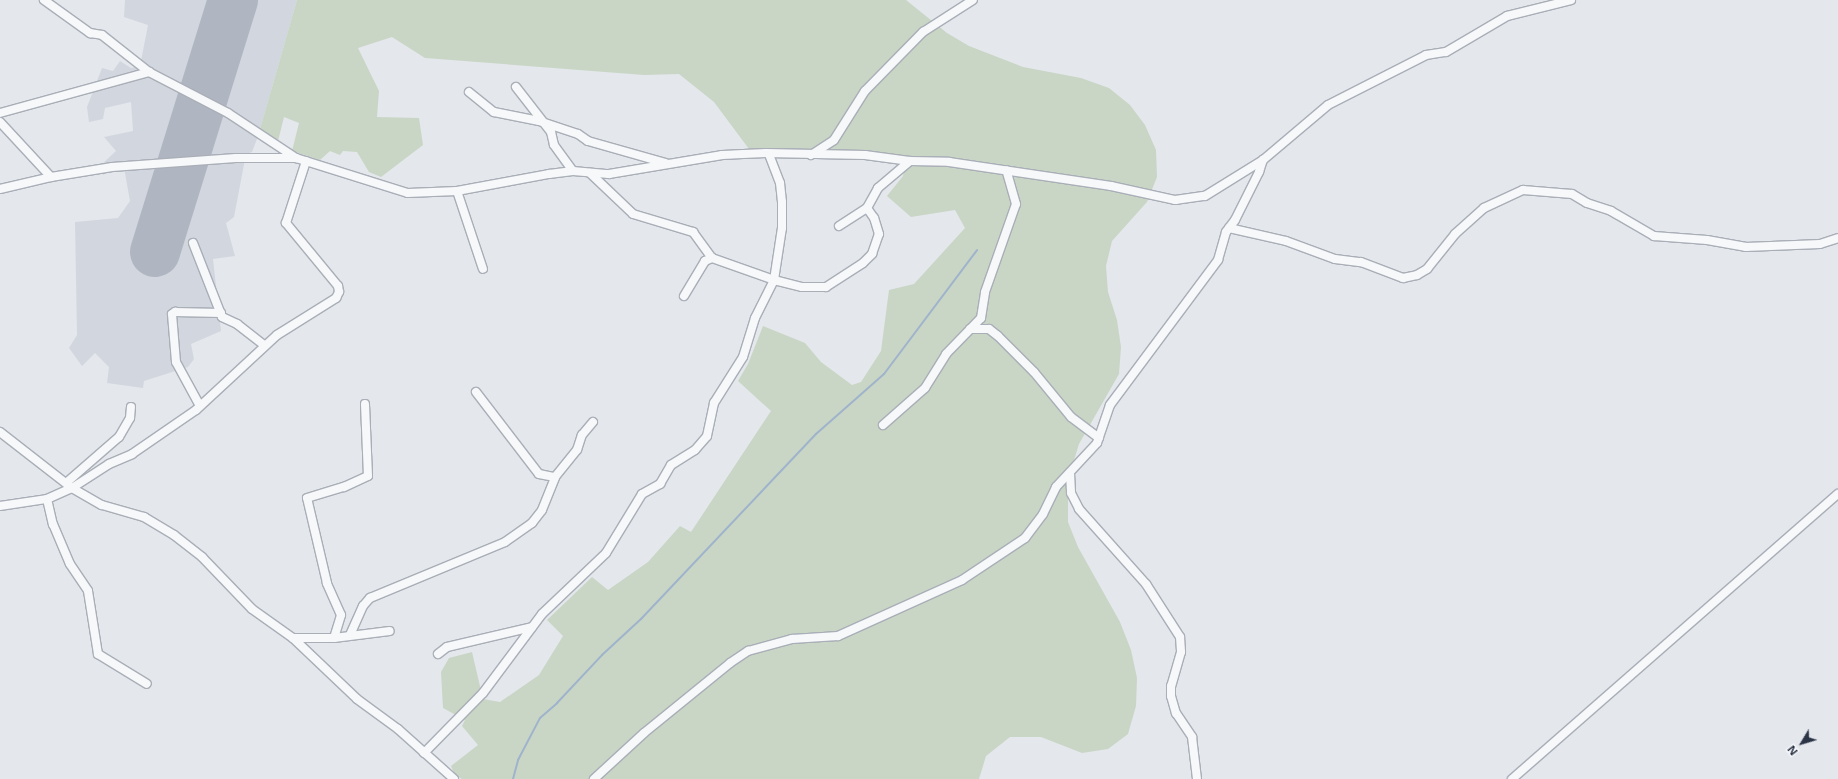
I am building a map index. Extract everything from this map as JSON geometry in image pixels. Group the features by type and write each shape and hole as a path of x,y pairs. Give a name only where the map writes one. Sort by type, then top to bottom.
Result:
{"street":[{"path":"44,0 90,33 102,35 149,72 228,113 296,158"},
{"path":"811,155 834,140 865,91 923,32 973,0"},
{"path":"0,189 51,177 112,167 236,158 296,158 408,193 457,191 573,172 608,174 722,155 865,155 910,161 949,162 1006,170 1111,186 1175,200 1194,202 1262,160 1328,105 1426,55 1446,52 1507,16 1572,0"},
{"path":"0,114 149,72"},
{"path":"516,87 553,135 556,148 573,172"},
{"path":"468,92 494,112 543,122 588,141 668,164"},
{"path":"0,122 51,177"},
{"path":"424,753 483,693 532,627 568,588 606,553 642,494 658,486 671,465 702,444 709,429 714,403 743,357 755,318 774,280 782,228 782,202 780,183 769,154"},
{"path":"594,779 644,733 730,663 748,651 792,639 833,638 973,574 1025,538 1042,514 1056,487 1092,449 1099,438 1110,405 1218,260 1226,232 1259,172 1262,160"},
{"path":"0,506 47,499 109,464 134,453 200,406 264,345 336,298 340,292 338,286 286,223 306,161"},
{"path":"839,226 867,208 878,188 910,161"},
{"path":"884,425 924,388 946,354 981,318 985,292 1016,204 1006,170"},
{"path":"590,173 633,214 693,232 712,258 774,280 802,286 826,286 863,263 872,254 879,234 874,218 867,208"},
{"path":"1229,228 1286,241 1335,259 1361,262 1403,278 1417,276 1427,268 1455,234 1484,208 1523,190 1572,194 1587,203 1611,211 1654,236 1707,240 1746,247 1820,244 1838,238"},
{"path":"457,191 483,269"},
{"path":"194,243 223,318 234,322 264,345"},
{"path":"684,296 705,261 712,258"},
{"path":"200,406 176,362 172,314 175,312 221,313"},
{"path":"970,329 986,329 998,336 1034,372 1071,417 1099,438"},
{"path":"476,392 539,474 555,478"},
{"path":"334,638 341,614 326,583 307,498 344,487 368,476 365,404"},
{"path":"69,486 119,437 130,418 131,407"},
{"path":"350,635 364,606 370,598 505,542 532,523 542,510 555,478 577,450 582,435 593,422"},
{"path":"0,432 69,486 102,505 144,518 170,532 202,557 252,609 293,638 357,699 398,729 454,779"},
{"path":"1070,473 1071,493 1079,509 1146,584 1180,637 1181,652 1171,686 1172,701 1176,713 1192,737 1198,779"},
{"path":"1512,779 1838,494"},
{"path":"47,499 53,524 70,564 88,592 98,654 147,684"},
{"path":"438,654 447,647 532,627"},
{"path":"293,638 334,638 390,631"}],"shaded area":[{"path":"125,0 297,0 258,136 252,152 246,154 234,217 226,223 235,256 213,259 221,331 191,344 194,359 188,367 144,381 143,388 107,383 109,367 95,353 82,366 69,348 77,335 75,222 118,218 130,201 123,162 103,175 101,165 116,151 104,137 133,131 131,102 105,108 103,119 89,122 87,107 102,68 113,71 120,61 131,68 140,66 148,25 124,17"}],"green space":[{"path":"297,0 906,0 947,33 969,46 1023,67 1081,78 1109,88 1130,105 1145,125 1156,150 1157,177 1147,202 1112,241 1106,266 1108,292 1117,320 1121,347 1119,374 1079,444 1071,470 1068,496 1068,522 1078,547 1120,622 1131,650 1137,678 1136,706 1128,734 1108,749 1082,753 1041,737 1010,737 986,756 979,779 462,779 455,775 451,766 478,745 462,726 465,720 443,708 441,672 449,658 472,652 483,699 500,702 539,675 563,636 547,620 592,577 608,590 648,562 680,526 691,532 771,411 738,381 748,364 763,326 805,343 821,362 852,385 861,382 881,351 889,290 914,284 965,228 955,210 911,217 887,196 903,176 906,160 749,149 714,102 679,74 644,75 425,58 392,37 358,48 379,91 377,117 419,118 423,145 381,177 369,172 357,152 343,151 340,155 330,151 320,160 292,151 299,123 284,117 277,145 258,136"}],"waterway":[{"path":"513,779 518,760 540,718 557,703 602,655 641,619 816,434 884,374 977,250"}],"runway":[{"path":"155,252 233,0"}]}
